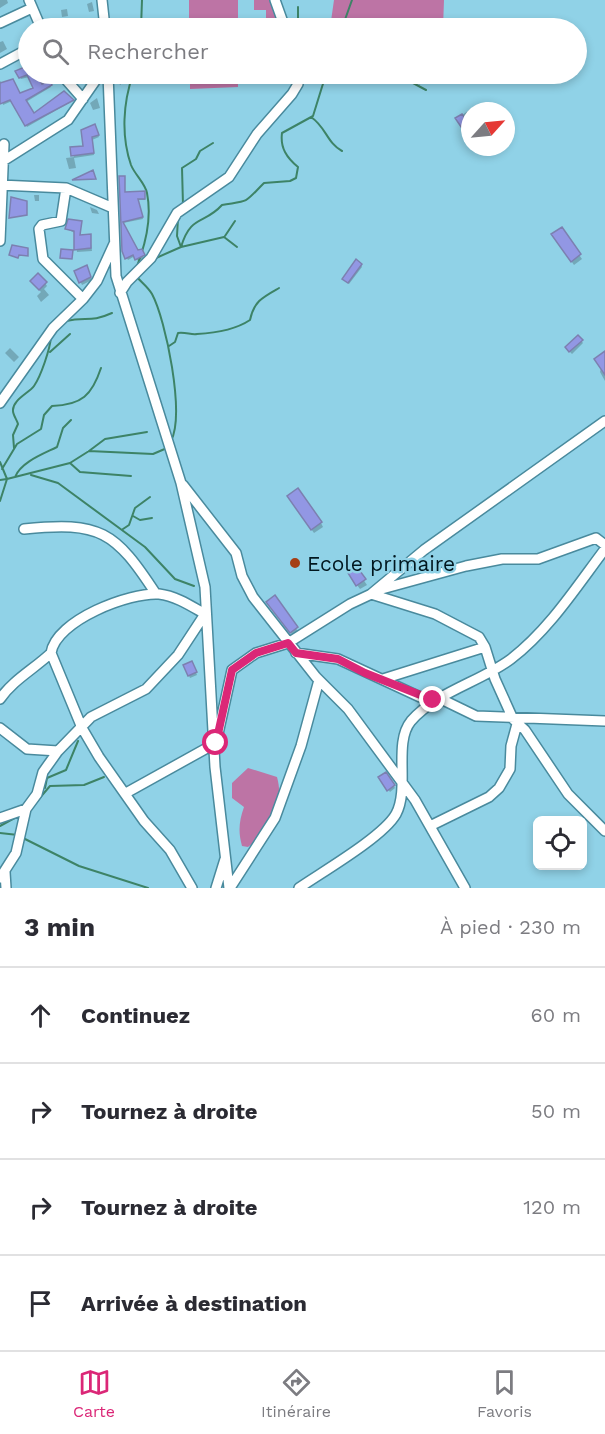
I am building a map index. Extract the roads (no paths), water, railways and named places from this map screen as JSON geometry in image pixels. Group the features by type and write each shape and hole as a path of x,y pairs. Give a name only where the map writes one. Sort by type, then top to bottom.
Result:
{"street":[{"path":"102,0 104,18"},
{"path":"275,0 281,18"},
{"path":"0,23 31,4 37,18"},
{"path":"0,64 18,54"},
{"path":"70,84 83,99"},
{"path":"1,162 68,120 93,84"},
{"path":"108,84 113,208 120,293 181,483 205,587 216,768 230,888"},
{"path":"120,293 127,282 151,258 177,213 229,177 257,134 298,84"},
{"path":"0,241 2,143 17,150"},
{"path":"2,185 66,188 113,208"},
{"path":"66,188 61,221 42,225 39,229 44,259 83,299"},
{"path":"0,403 53,328 83,299 98,280 115,242"},
{"path":"371,594 424,550 605,421"},
{"path":"181,483 232,547 253,597 296,653 348,709 402,784 430,826 465,888"},
{"path":"24,529 63,525 90,528 111,539 130,555 156,594"},
{"path":"126,793 216,743 232,670 256,653 288,643 350,604 371,594 466,566 502,559 545,557 596,538 605,547 572,594 537,633 509,660 428,705 404,734 402,784 397,812 393,819 356,850 299,888"},
{"path":"192,888 170,850 144,821 82,728 51,653 52,647 67,627 86,614 156,594 171,596 206,614"},
{"path":"371,594 442,618 476,635 485,646 494,669 495,679 515,722 525,730 568,794 605,831"},
{"path":"6,888 2,875 16,853 26,809 37,794 43,772 58,751 91,717 146,689 177,655 206,614"},
{"path":"383,680 485,646"},
{"path":"0,699 19,678 51,653"},
{"path":"296,653 338,659 424,698 441,699 476,716 515,722 605,721"},
{"path":"230,888 275,818 301,746 319,680"},
{"path":"430,826 489,797 499,788 510,769 515,722"},
{"path":"0,728 27,749 58,751"},
{"path":"0,818 26,809"},
{"path":"216,888 226,852"}],"waterway":[{"path":"141,18 142,0"},
{"path":"346,18 352,0"},
{"path":"298,7 298,18"},
{"path":"130,84 125,108 126,143 131,165 146,189 149,212 145,239 137,266"},
{"path":"156,258 181,247 189,229 222,205 246,200 264,183 290,181 296,178 298,167 285,152 282,133 313,116 323,84"},
{"path":"415,84 426,90"},
{"path":"311,117 320,125 333,144 342,151"},
{"path":"183,205 182,168 196,159 200,151 213,143"},
{"path":"178,218 177,236 181,247 224,237 237,247"},
{"path":"225,236 235,221"},
{"path":"136,276 152,294 168,345 176,410 175,428 171,441"},
{"path":"169,346 175,342 178,333 211,333 231,329 250,320 260,300 279,288"},
{"path":"66,321 93,319 112,313"},
{"path":"50,352 70,334"},
{"path":"14,448 13,435 18,424 13,407 37,382 51,337"},
{"path":"2,469 17,444 41,429 44,415 52,406 71,403 84,397 94,385 101,368"},
{"path":"15,477 27,463 57,447 63,428 71,420"},
{"path":"89,451 105,439 147,432"},
{"path":"0,501 7,479 70,463 89,451 153,454 167,448"},
{"path":"0,462 7,479 0,480"},
{"path":"70,463 80,472 131,476"},
{"path":"31,475 58,483 145,547 175,579 194,586"},
{"path":"123,529 129,525 135,508 150,497"},
{"path":"133,516 140,520 152,518"},
{"path":"45,788 47,778 66,770 78,741"},
{"path":"32,807 50,786 84,785 104,777"},
{"path":"0,826 20,815"},
{"path":"0,833 18,835"},
{"path":"23,838 79,866 148,888"}],"place":[{"name":"Ecole primaire","path":"295,563"}]}
